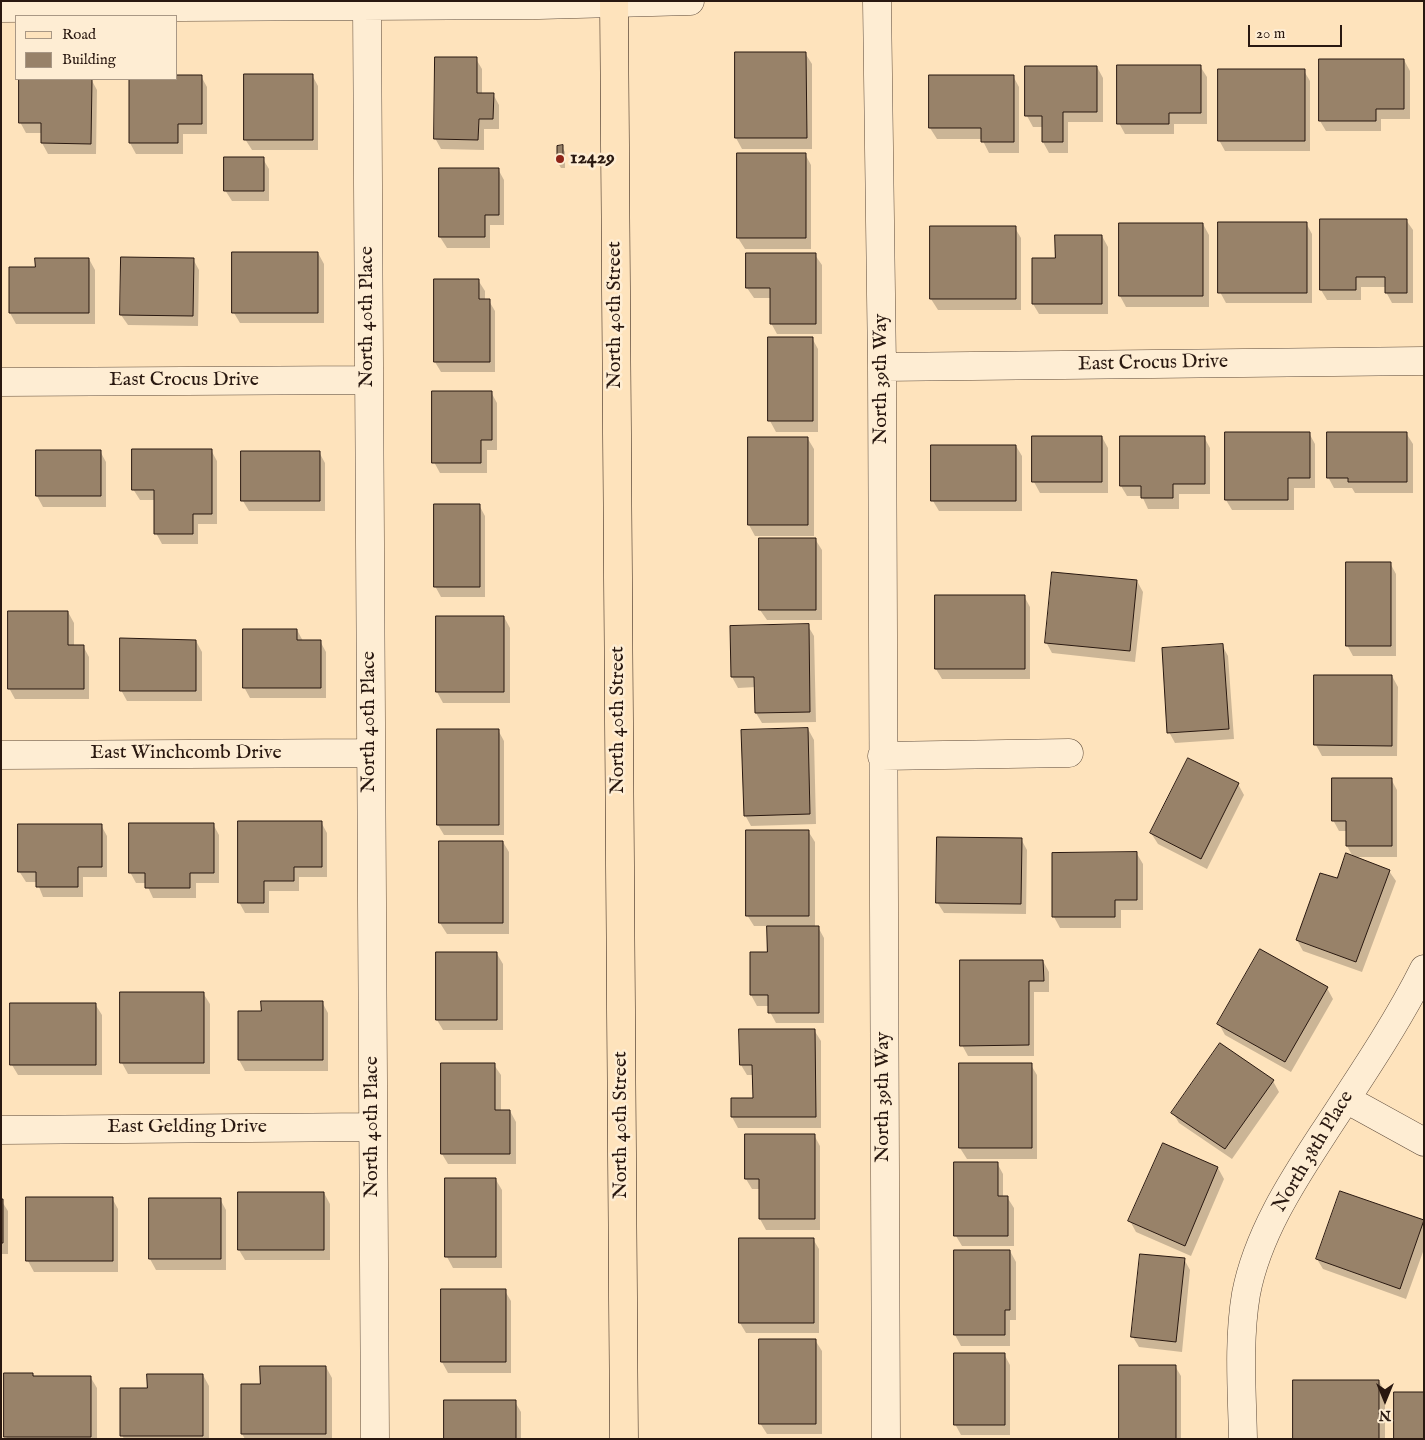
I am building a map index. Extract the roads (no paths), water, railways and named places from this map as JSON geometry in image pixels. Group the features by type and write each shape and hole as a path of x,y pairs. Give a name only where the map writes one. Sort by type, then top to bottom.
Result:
{"main road":[{"name":"North 40th Street","path":"614,2 624,1439"}],"street":[{"path":"1,8 367,4 539,5 690,1"},
{"name":"North 39th Way","path":"877,1 882,367 886,1439"},
{"name":"North 40th Place","path":"367,4 375,1439"},
{"name":"East Crocus Drive","path":"882,367 1424,361"},
{"name":"East Crocus Drive","path":"1,382 368,380"},
{"name":"East Winchcomb Drive","path":"1,755 371,753"},
{"path":"882,756 1069,753"},
{"name":"North 38th Place","path":"1243,1439 1243,1340 1246,1294 1261,1245 1290,1185 1346,1099 1424,969"},
{"path":"1346,1099 1424,1142"},
{"name":"East Gelding Drive","path":"1,1130 373,1127"}],"place":[{"name":"12429","path":"560,159"}]}
